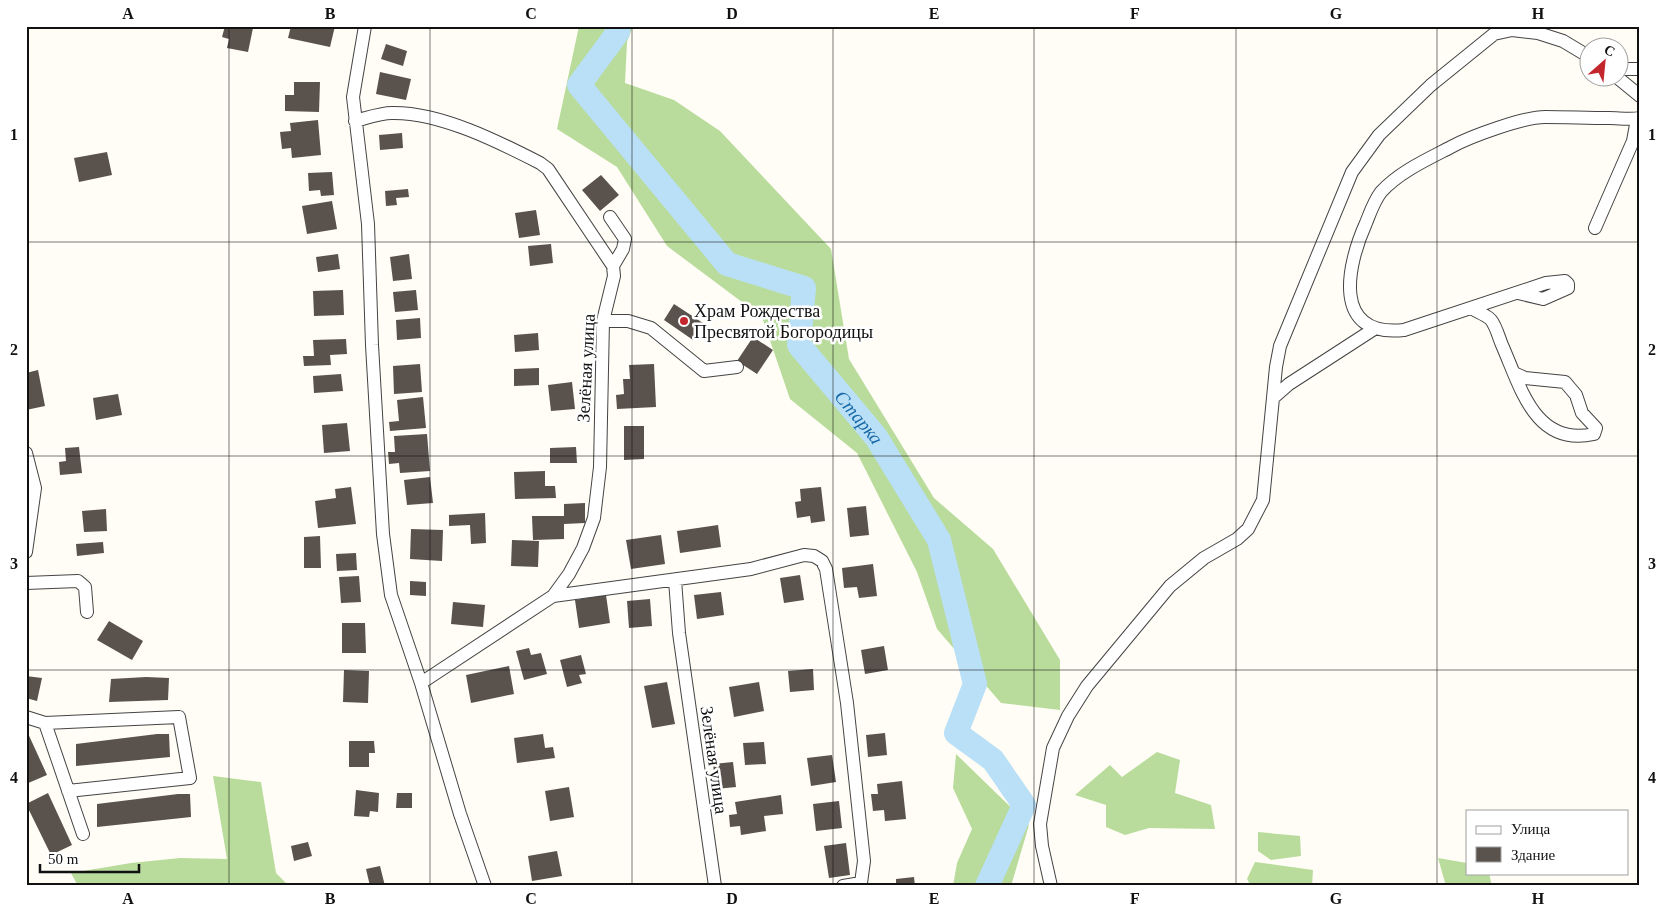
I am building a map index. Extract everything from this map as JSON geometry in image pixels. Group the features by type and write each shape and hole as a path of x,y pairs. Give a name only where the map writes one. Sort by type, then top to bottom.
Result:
{"street":[{"path":"365,26 355,82 355,121 368,224 372,345 383,534 391,595 421,683 460,814 485,886"},
{"path":"1051,886 1042,846 1040,824 1053,748 1068,716 1087,686 1170,586 1204,558 1237,540 1248,529 1257,515 1263,500 1280,346 1352,172 1379,135 1431,85 1494,34 1512,30 1538,33 1563,40 1578,50"},
{"path":"1628,86 1640,96"},
{"path":"355,121 394,113 430,119 486,135 540,163 548,169 612,266 623,249 625,240 610,216"},
{"path":"1518,293 1404,330 1389,332 1374,328 1364,322 1356,312 1350,293 1349,273 1358,242 1381,192 1407,171 1453,145 1490,130 1542,117 1638,118 1633,141 1595,228"},
{"name":"Зелёная улица","path":"421,683 552,596 578,557 594,518 600,467 603,321 614,276 612,266"},
{"path":"1471,308 1491,320 1514,373 1536,416 1548,429 1566,435 1584,436 1594,434 1596,428 1582,413 1576,395 1565,382 1525,378 1514,373"},
{"path":"603,321 628,321 651,328 704,371 737,367"},
{"path":"1273,398 1289,384 1374,328"},
{"path":"26,453 35,488 26,552"},
{"path":"552,596 751,570 804,555 814,556 822,561 826,569 847,703 864,861 861,883 843,886"},
{"name":"Зелёная улица","path":"675,580 679,633 714,886"},
{"path":"26,583 78,581 85,587 87,612"},
{"path":"26,718 45,723 179,717 190,778 68,791"},
{"path":"45,723 83,834"}],"green space":[{"path":"579,26 633,26 627,42 625,83 674,100 720,131 831,249 849,359 934,498 993,549 1060,660 1060,710 1001,703 937,629 917,572 857,453 790,399 762,317 667,246 617,167 557,129"},
{"path":"1157,752 1180,760 1175,793 1211,805 1215,829 1149,828 1125,835 1106,827 1106,805 1075,795 1110,765 1122,777"},
{"path":"956,754 1029,825 1011,886 953,886 957,863 972,829 953,788"},
{"path":"213,776 261,782 276,873 289,886 78,886 71,873 131,863 180,858 227,859"},
{"path":"1258,832 1300,836 1301,856 1271,860 1258,851"},
{"path":"1438,858 1466,863 1466,874 1489,874 1492,886 1446,886"},
{"path":"1255,862 1313,870 1312,886 1251,886 1247,879"}],"building":[{"path":"225,26 253,28 248,52 227,48 229,39 222,37"},
{"path":"291,26 335,26 330,47 288,38"},
{"path":"386,44 407,51 403,66 381,59"},
{"path":"380,72 411,79 406,100 376,94"},
{"path":"294,82 320,82 319,112 285,111 285,95 294,95"},
{"path":"318,120 321,155 292,158 291,148 282,149 280,132 291,131 290,123"},
{"path":"402,133 403,148 380,150 379,135"},
{"path":"107,152 112,175 79,182 74,158"},
{"path":"332,172 334,195 321,196 320,190 309,191 308,173"},
{"path":"601,175 619,195 600,211 582,190"},
{"path":"408,189 409,197 396,198 397,205 386,206 385,191"},
{"path":"332,201 337,229 307,234 302,206"},
{"path":"536,210 540,235 519,238 515,213"},
{"path":"551,244 553,263 530,266 528,246"},
{"path":"338,254 340,269 318,272 316,257"},
{"path":"409,254 412,279 393,281 390,257"},
{"path":"343,290 344,315 314,316 313,291"},
{"path":"416,290 418,310 395,312 393,292"},
{"name":"Храм Рождества Пресвятой Богородицы","path":"674,304 703,323 693,340 664,320"},
{"path":"420,318 421,338 397,340 396,320"},
{"path":"538,333 539,350 515,352 514,335"},
{"path":"753,337 773,350 757,374 737,361"},
{"path":"346,339 347,354 330,355 331,365 304,366 303,356 314,356 313,340"},
{"path":"420,364 422,392 394,394 393,366"},
{"path":"654,364 656,407 617,409 616,395 624,394 623,379 630,379 629,365"},
{"path":"539,368 539,385 514,386 514,369"},
{"path":"38,370 45,406 26,410 26,373"},
{"path":"341,374 343,391 314,393 313,376"},
{"path":"572,382 575,409 551,411 548,385"},
{"path":"118,394 122,415 96,420 93,398"},
{"path":"423,397 426,428 390,431 389,422 399,421 397,400"},
{"path":"347,423 350,451 324,453 322,425"},
{"path":"624,426 644,426 644,459 624,460"},
{"path":"427,434 430,471 400,473 399,463 389,464 388,452 395,452 394,436"},
{"path":"79,447 82,473 60,475 59,462 66,461 65,448"},
{"path":"576,447 577,463 550,463 550,448"},
{"path":"545,471 545,486 555,486 556,498 515,499 514,472"},
{"path":"430,477 433,503 407,505 404,480"},
{"path":"351,487 356,524 318,528 315,501 336,498 335,489"},
{"path":"821,487 825,521 811,523 810,516 797,518 795,502 801,501 800,489"},
{"path":"585,503 585,523 564,524 564,539 533,540 532,516 564,516 564,504"},
{"path":"866,506 869,535 850,537 847,508"},
{"path":"106,509 107,531 84,532 82,511"},
{"path":"485,513 486,543 471,544 470,525 449,526 449,515"},
{"path":"718,525 721,547 680,553 677,531"},
{"path":"411,529 443,530 442,561 410,559"},
{"path":"661,535 665,564 631,569 626,540"},
{"path":"320,536 321,568 304,568 304,537"},
{"path":"512,540 539,541 538,567 511,566"},
{"path":"103,542 104,553 77,556 76,544"},
{"path":"356,553 357,570 337,571 336,554"},
{"path":"873,564 877,596 859,598 857,587 844,588 842,568"},
{"path":"800,575 804,600 784,603 780,578"},
{"path":"359,576 361,602 341,603 339,577"},
{"path":"410,581 426,582 426,596 410,595"},
{"path":"721,592 724,615 697,619 694,595"},
{"path":"606,595 610,623 579,628 575,600"},
{"path":"650,599 652,626 629,628 627,601"},
{"path":"453,602 485,605 483,627 451,624"},
{"path":"109,621 143,641 132,660 97,640"},
{"path":"342,623 365,623 366,653 342,653"},
{"path":"884,646 888,670 865,674 861,650"},
{"path":"529,648 531,655 541,653 547,674 524,680 516,651"},
{"path":"581,655 586,674 579,675 582,683 567,687 560,660"},
{"path":"509,666 514,694 471,703 466,675"},
{"path":"813,669 814,690 790,692 788,671"},
{"path":"344,670 369,671 368,703 343,702"},
{"path":"26,676 42,678 37,701 26,698"},
{"path":"169,678 168,700 109,702 111,679"},
{"path":"667,682 675,724 652,728 644,686"},
{"path":"759,682 764,711 734,717 729,687"},
{"path":"26,729 47,775 26,784"},
{"path":"885,733 887,755 868,757 866,735"},
{"path":"169,734 170,757 76,766 76,744"},
{"path":"543,734 545,748 553,747 555,758 517,763 514,738"},
{"path":"349,741 374,741 375,753 369,753 369,767 349,767"},
{"path":"764,742 766,764 745,765 743,743"},
{"path":"832,755 836,782 811,786 807,758"},
{"path":"733,762 736,787 716,789 713,764"},
{"path":"902,781 906,819 885,821 884,810 873,811 871,794 878,794 877,784"},
{"path":"569,787 574,817 550,821 545,791"},
{"path":"356,790 379,793 378,812 370,811 369,817 354,816"},
{"path":"48,793 72,845 51,855 26,804"},
{"path":"397,793 412,793 412,808 396,808"},
{"path":"190,794 191,817 97,827 97,804"},
{"path":"781,795 783,814 764,816 766,831 741,835 740,826 730,827 729,815 737,814 735,802"},
{"path":"839,801 842,828 816,831 813,804"},
{"path":"308,842 312,856 294,861 291,846"},
{"path":"846,843 850,875 829,878 824,846"},
{"path":"557,851 562,876 532,881 528,856"},
{"path":"380,866 385,886 370,886 366,869"},
{"path":"914,877 915,886 896,886 896,879"}],"waterway":[{"name":"Старка","path":"619,26 618,32 579,85 727,264 804,288 799,345 876,437 939,540 975,684 956,733 993,760 1024,805 987,886"}],"place":[{"name":"Храм Рождества Пресвятой Богородицы","path":"684,321"}]}
